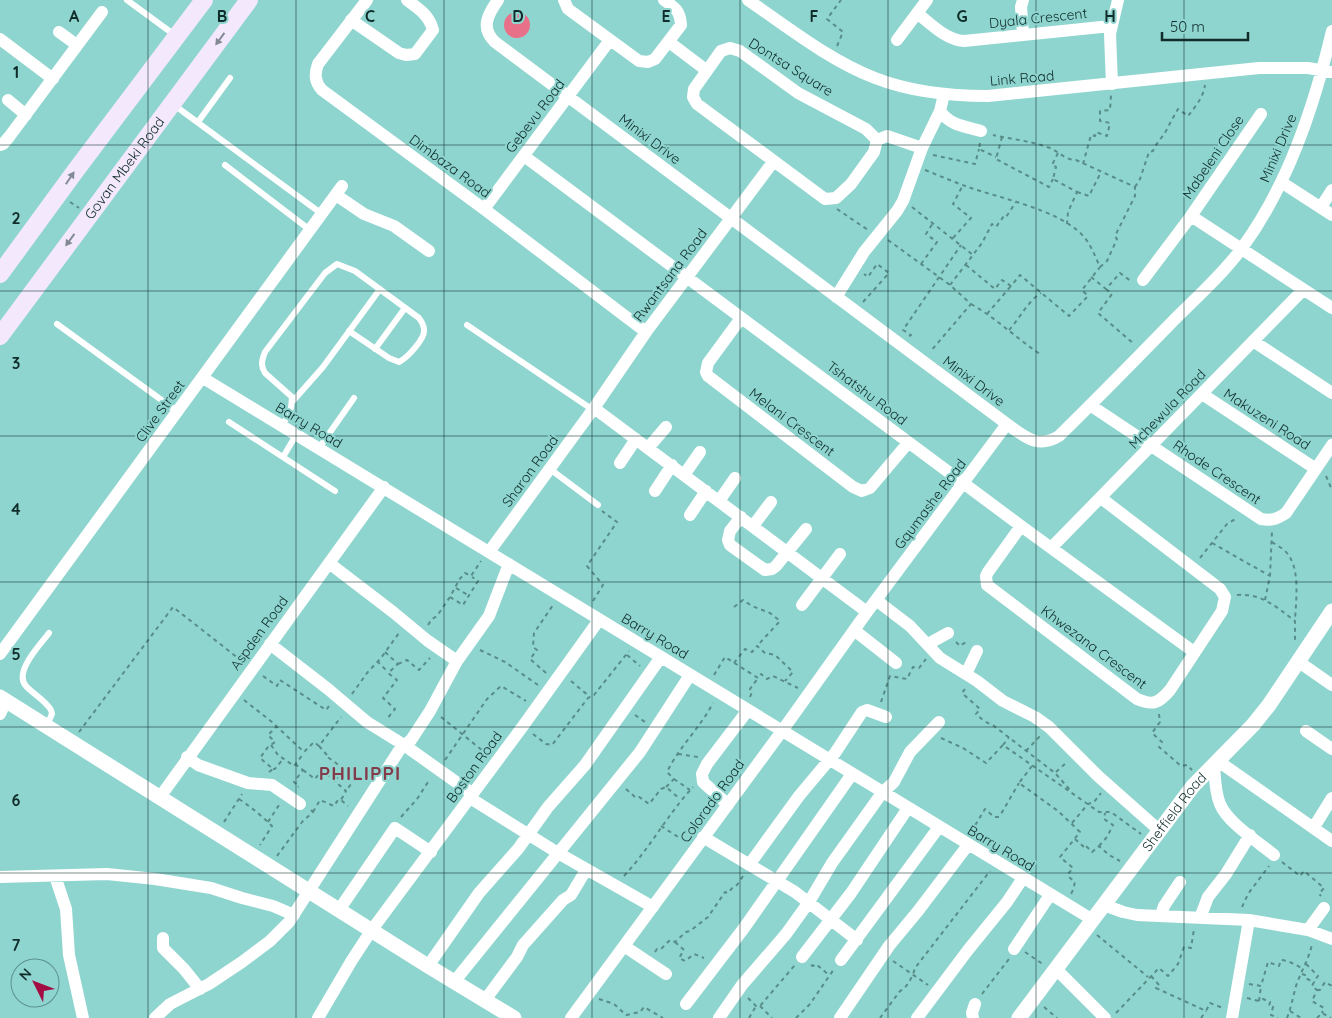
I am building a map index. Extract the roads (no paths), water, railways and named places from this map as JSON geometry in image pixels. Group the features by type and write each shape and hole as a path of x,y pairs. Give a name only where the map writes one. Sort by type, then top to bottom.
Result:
{"main road":[{"path":"0,274 204,0"},
{"name":"Govan Mbeki Road","path":"0,336 248,0"}],"street":[{"name":"Dimbaza Road","path":"367,0 318,64 316,72 318,84 322,90 484,209 646,332"},
{"path":"352,20 399,53 406,56 415,54 432,30 431,22 426,15 407,0"},
{"name":"Minixi Drive","path":"498,0 486,23 487,31 495,42 1007,424 1033,441 1050,442 1059,436 1143,352 1241,250 1254,231 1281,182 1317,91 1327,71 1332,32"},
{"path":"564,0 568,9 639,61 648,62 655,59 681,24 681,16 676,9 664,0"},
{"name":"Link Road","path":"748,0 764,4 832,57 875,78 903,87 944,94 988,96 1259,68 1301,68 1327,71"},
{"path":"897,40 926,0"},
{"path":"1023,0 1021,8 1023,35"},
{"path":"1112,84 1111,26 1118,0"},
{"path":"0,145 4,144 102,12"},
{"name":"Dyala Crescent","path":"917,13 946,35 959,41 1111,26"},
{"path":"59,32 77,46"},
{"path":"0,39 53,79"},
{"name":"Gebevu Road","path":"484,209 610,40"},
{"path":"669,42 706,70"},
{"name":"Dontsa Square","path":"730,48 740,51 798,93 866,129 877,140 874,152 851,184 836,198 824,199 697,104 693,97 694,89 706,70 721,52 730,48"},
{"path":"836,297 853,268 903,201 922,148 940,111 944,94"},
{"path":"8,100 26,115"},
{"path":"940,111 947,120 955,124 981,131"},
{"name":"Mabeleni Close","path":"1143,280 1191,216 1261,114"},
{"path":"877,140 887,136 922,148"},
{"name":"Tshatshu Road","path":"524,156 908,443 1194,652"},
{"name":"Rwantsana Road","path":"593,409 646,332 773,162"},
{"path":"1281,182 1327,211 1332,190"},
{"name":"Clive Street","path":"0,654 339,190 364,214 394,226 429,251"},
{"name":"Mabeleni Close","path":"1191,216 1241,250"},
{"path":"1241,250 1332,308"},
{"name":"Mchewula Road","path":"1051,548 1303,290"},
{"name":"Melani Crescent","path":"741,318 708,363 706,372 708,376 853,487 862,491 870,488 908,443"},
{"path":"1253,341 1332,393"},
{"name":"Barry Road","path":"203,378 1023,878 1064,904 1090,924"},
{"name":"Makuzeni Road","path":"1202,394 1316,469"},
{"name":"Rhode Crescent","path":"1090,405 1247,510 1261,519 1270,521 1286,513 1332,445"},
{"path":"593,409 867,612"},
{"name":"Sharon Road","path":"489,552 593,409"},
{"name":"Gqumashe Road","path":"876,600 1007,424"},
{"path":"648,448 666,427"},
{"path":"620,464 636,439"},
{"path":"684,475 700,452"},
{"path":"655,491 672,466"},
{"path":"719,501 735,478"},
{"name":"Aspden Road","path":"160,797 234,692 384,488"},
{"path":"690,515 706,491"},
{"name":"Khwezana Crescent","path":"1021,526 988,572 986,576 987,585 1137,699 1152,704 1159,701 1170,690 1222,611 1225,597 1220,589 1101,498"},
{"path":"753,526 771,502"},
{"path":"741,517 730,532 728,540 730,544 762,569 772,569 806,529"},
{"path":"802,605 840,554"},
{"path":"329,563 457,662"},
{"path":"155,1018 170,1004 223,975 270,941 294,915 358,812 400,749 410,740 430,711 457,662 489,616 509,564"},
{"path":"876,600 901,618 930,648 1003,701 1035,717 1049,727 1107,784 1155,837"},
{"name":"Colorado Road","path":"571,1018 876,600"},
{"name":"Sheffield Road","path":"1019,1018 1200,778 1269,705 1332,611"},
{"name":"Boston Road","path":"318,1018 371,930 431,852 599,620"},
{"path":"854,630 896,663"},
{"path":"930,648 948,634"},
{"path":"270,644 380,731 404,745 472,796 558,853 653,907"},
{"path":"969,676 977,651"},
{"path":"428,966 468,908 548,807 585,765 661,657"},
{"path":"1299,662 1332,685"},
{"path":"454,982 655,730 690,675"},
{"path":"2,704 46,726 514,1018"},
{"path":"728,805 706,786 702,778 707,764 746,708"},
{"path":"749,864 798,796 829,760 862,712 867,710 881,715"},
{"path":"719,1018 739,989 786,934 809,902 829,867 882,793 894,782 910,752 935,726"},
{"path":"1306,731 1332,748"},
{"path":"187,757 198,765 252,783 272,785 292,798"},
{"path":"1216,763 1314,827 1332,841"},
{"path":"1216,763 1218,798 1223,812 1230,820 1274,855"},
{"path":"686,1004 744,928 852,774"},
{"path":"1314,827 1332,798"},
{"path":"802,958 851,893 908,808"},
{"path":"841,960 939,827"},
{"path":"339,910 395,828 431,852"},
{"path":"1198,918 1208,897 1226,874 1250,835"},
{"path":"700,842 749,864 777,881 809,902 857,940"},
{"path":"840,1018 882,956 966,844"},
{"path":"485,1000 518,957 523,946 563,900 571,895 586,870"},
{"path":"0,877 118,874 211,888 273,906 294,915"},
{"path":"55,876 66,909 69,955 83,1018"},
{"path":"917,1018 936,991 1001,911 1023,878"},
{"path":"1162,915 1164,906 1180,882"},
{"path":"1014,949 1050,895"},
{"path":"1104,904 1129,914 1245,920 1312,931 1332,939"},
{"path":"1312,931 1324,908"},
{"path":"1232,1015 1245,920"},
{"path":"163,938 163,948 184,969 200,989"},
{"path":"624,946 666,974"},
{"path":"1055,971 1109,1017"},
{"path":"973,1018 972,1013 975,1004"}],"lane":[{"path":"127,0 177,37"},
{"path":"198,122 230,78"},
{"path":"172,103 322,214"},
{"path":"225,165 310,230"},
{"path":"282,427 291,408 292,401 290,394 265,373 262,368 265,352 325,273 337,264 355,271 380,289 419,318 424,328 424,333 414,348 406,358 399,362 375,349 349,331"},
{"path":"292,401 312,381 380,289"},
{"path":"375,349 405,308"},
{"path":"57,324 178,412"},
{"path":"467,324 593,409"},
{"path":"318,448 354,398"},
{"path":"230,422 335,491"},
{"path":"283,457 296,435"},
{"path":"550,469 598,505"},
{"path":"46,726 52,714 51,710 26,686 23,682 22,672 49,633"}],"district":[{"name":"PHILIPPI","path":"360,773"}]}
